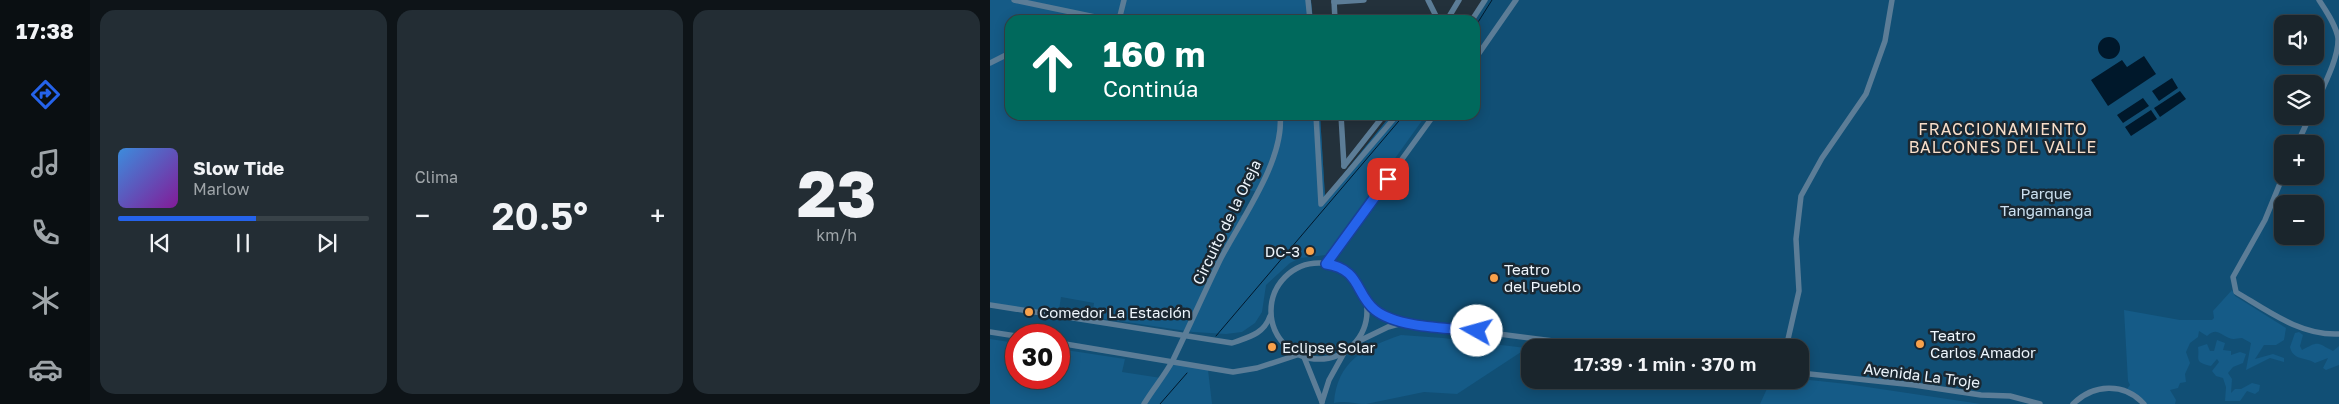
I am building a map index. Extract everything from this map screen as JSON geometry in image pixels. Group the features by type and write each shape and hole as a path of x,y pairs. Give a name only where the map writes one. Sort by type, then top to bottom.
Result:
{"street":[{"path":"1014,0 1085,15"},
{"path":"1120,15 1124,0"},
{"path":"1308,0 1310,15"},
{"path":"1335,15 1334,1 1364,0"},
{"path":"1428,0 1436,15"},
{"path":"1450,15 1459,0"},
{"path":"1475,15 1485,0"},
{"path":"1480,51 1516,0"},
{"path":"1788,339 1799,290 1796,239 1801,196 1822,158 1866,94 1886,41 1892,0"},
{"path":"2319,0 2328,14 2338,39 2332,68 2324,85"},
{"path":"990,63 1005,56"},
{"name":"Circuito de la Oreja","path":"1144,404 1173,360 1182,337 1255,198 1278,145 1280,120"},
{"path":"1316,120 1321,204 1392,120"},
{"path":"1341,120 1344,166 1380,120"},
{"path":"1326,264 1430,120"},
{"path":"2279,185 2265,220 2233,277 2236,292 2286,322 2327,334 2339,334"},
{"path":"990,305 1182,337 1232,343 1256,335 1267,326 1271,300 1277,285 1288,273 1302,266 1317,262 1347,272 1358,283 1374,310 1406,322 1538,339"},
{"path":"1356,342 1364,328 1367,313 1365,297"},
{"path":"1270,316 1277,335 1284,346 1300,356 1313,360 1329,359 1344,353"},
{"path":"1322,403 1330,380 1344,353 1356,342 1388,327 1406,322"},
{"path":"990,332 1005,334"},
{"path":"1277,335 1284,334"},
{"path":"1070,345 1173,360 1233,372 1257,368 1300,356"},
{"path":"1300,356 1322,403"},
{"name":"Avenida La Troje","path":"1809,374 1914,385 1982,395 2010,396 2040,404"},
{"path":"2071,404 2086,393 2100,388 2116,388 2130,393 2144,404"}],"green space":[{"name":"Parque Tangamanga","path":"990,0 1311,0 1085,15 1005,15 1005,120 1320,120 1325,197 1387,120 1480,120 1480,15 1477,15 1483,0 2339,0 2339,404 990,404"}],"shaded area":[{"path":"990,0 1311,0 1312,15 1005,15 1005,120 1320,120 1325,197 1387,120 1422,120 1326,255 1300,258 1290,263 1266,285 1262,312 1255,323 1242,332 1226,334 1193,332 1092,317 1094,303 1061,297 1058,316 990,305","holes":["1245,190 1255,191 1244,215 1230,215 1237,196"]},
{"path":"2109,37 2117,40 2120,48 2117,56 2109,59 2101,56 2098,48 2101,40"},
{"path":"2144,56 2156,74 2108,106 2091,80 2122,60 2127,67"},
{"path":"2172,78 2178,88 2159,101 2152,91"},
{"path":"2180,91 2186,99 2160,117 2154,108"},
{"path":"2143,98 2149,106 2123,123 2117,115"},
{"path":"2151,110 2157,119 2131,136 2125,127"},
{"path":"2232,290 2235,296 2286,328 2284,340 2276,345 2264,345 2255,359 2273,354 2284,358 2284,362 2270,358 2246,370 2251,343 2242,338 2231,339 2216,332 2210,333 2207,336 2199,331 2198,337 2190,343 2186,352 2190,363 2185,374 2186,382 2180,383 2178,388 2170,390 2176,400 2175,404 2145,404 2127,389 2130,385 2128,381 2124,310 2180,320 2212,320 2214,318 2213,311"},
{"path":"2299,332 2303,335 2300,346 2302,350 2315,344 2320,344 2333,351 2339,346 2339,365 2326,370 2323,368 2328,358 2315,363 2294,355 2290,347 2295,333"},
{"path":"1401,335 1443,338 1521,347 1521,352 1457,394 1424,392 1366,404 1334,403 1336,389 1347,366 1365,351"},
{"path":"990,339 1005,341 1005,389 1070,389 1070,351 1125,359 1122,372 1161,378 1171,363 1208,370 1212,404 990,404"},
{"path":"2217,340 2225,343 2223,350 2231,351 2231,355 2240,352 2246,354 2243,363 2233,367 2228,373 2232,379 2231,393 2235,389 2241,389 2252,383 2260,385 2259,391 2255,394 2247,391 2240,401 2225,401 2226,387 2223,378 2216,376 2212,371 2219,362 2217,359 2211,366 2198,360 2198,347 2207,344 2210,351 2214,351"},
{"path":"1809,380 1981,404 1760,404 1767,389 1809,389"}],"waterway":[{"path":"1480,19 1492,0"},
{"path":"1216,336 1400,120"},
{"path":"1160,404 1187,373"}],"place":[{"name":"DC-3","path":"1310,251"},
{"name":"Teatro del Pueblo","path":"1494,278"},
{"name":"Comedor La Estación","path":"1029,312"},
{"name":"Teatro Carlos Amador","path":"1920,344"},
{"name":"Eclipse Solar","path":"1272,347"}],"district":[{"name":"FRACCIONAMIENTO BALCONES DEL VALLE","path":"2003,138"}],"route":[{"path":"1388,179 1326,264 1333,265 1347,272 1358,283 1374,310 1386,316 1406,322 1477,331"}]}
